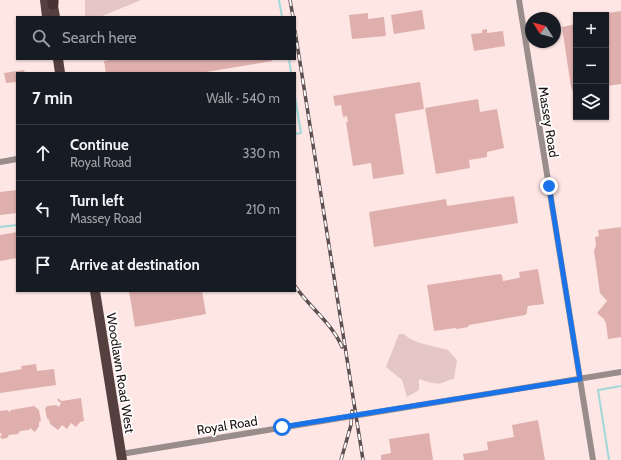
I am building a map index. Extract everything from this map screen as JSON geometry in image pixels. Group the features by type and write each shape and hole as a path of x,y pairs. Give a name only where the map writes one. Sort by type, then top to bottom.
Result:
{"main road":[{"path":"47,16 51,1"},
{"path":"51,1 55,16"},
{"path":"58,60 60,72"},
{"name":"Woodlawn Road West","path":"95,292 121,457"}],"street":[{"name":"Massey Road","path":"519,0 593,460"},
{"path":"0,162 16,159"},
{"name":"Royal Road","path":"121,457 621,372"}],"shaded area":[{"path":"85,0 141,0 102,16 85,16"},
{"path":"399,334 404,334 410,339 420,343 448,350 457,360 454,379 436,384 419,379 419,390 407,397 402,380 386,367"}],"building":[{"path":"422,10 425,29 394,34 391,15"},
{"path":"621,11 621,84 609,86 609,48 609,13"},
{"path":"368,13 368,19 384,17 386,36 352,39 349,15"},
{"path":"573,25 573,91 571,87 562,27"},
{"path":"487,29 487,33 503,31 505,46 474,51 471,34 482,33 482,30"},
{"path":"272,60 206,72 106,72 104,61"},
{"path":"24,70 25,72 16,72 16,82 6,83 4,73"},
{"path":"420,82 424,109 395,114 404,174 373,179 371,163 353,166 346,122 348,122 347,116 343,117 341,105 335,106 333,96"},
{"path":"478,99 480,112 497,109 504,148 487,152 487,157 469,160 470,168 436,174 425,108"},
{"path":"16,190 16,213 0,215 0,192"},
{"path":"514,196 518,223 374,247 369,212 446,199 447,206"},
{"path":"621,227 621,337 608,339 606,323 597,313 607,301 600,293 594,250 596,246 595,237 599,236 598,230"},
{"path":"16,232 16,258 0,261 0,235"},
{"path":"538,269 544,304 528,306 527,313 525,315 469,325 468,327 457,329 434,331 427,285 500,274 502,275 503,281 519,278 519,272"},
{"path":"129,292 202,292 206,314 135,327"},
{"path":"36,364 37,371 54,369 56,385 0,393 0,373 22,369 21,366"},
{"path":"57,398 62,401 81,398 84,421 80,422 76,427 71,423 67,429 62,425 58,430 50,424 45,409 47,406 56,405 59,407 61,403"},
{"path":"34,406 39,410 41,421 39,422 39,426 35,432 30,428 29,430 20,431 18,434 9,435 7,438 2,439 0,437 2,434 0,433 0,411 7,410 10,412 11,410"},
{"path":"538,420 545,460 464,460 463,454 488,450 487,442 514,437 512,425"},
{"path":"429,433 433,460 381,460 381,455 391,453 389,439"}],"waterway":[{"path":"279,0 282,16"},
{"path":"289,60 291,72"},
{"path":"296,103 301,133 296,134"},
{"path":"0,227 16,225"},
{"path":"609,460 598,390 621,386"}],"railway":[{"path":"290,0 293,16"},
{"path":"296,37 363,460"},
{"path":"296,287 333,330 342,347"},
{"path":"341,460 351,425 352,411"}],"route":[{"path":"282,427 580,379 549,186"}]}
